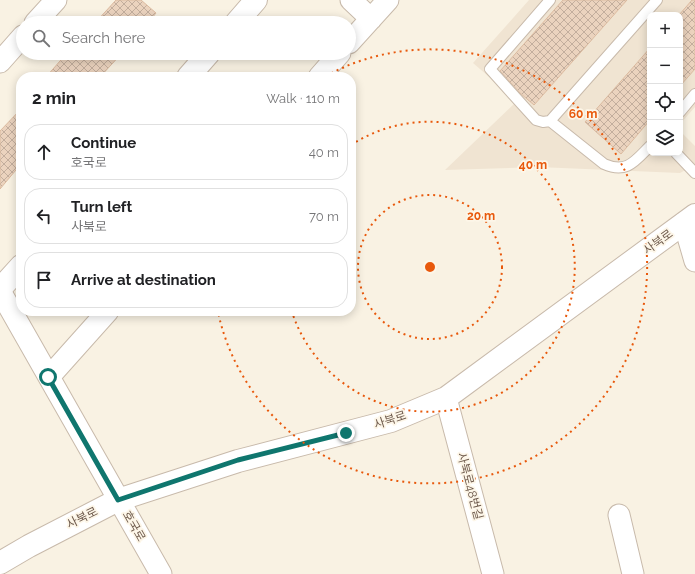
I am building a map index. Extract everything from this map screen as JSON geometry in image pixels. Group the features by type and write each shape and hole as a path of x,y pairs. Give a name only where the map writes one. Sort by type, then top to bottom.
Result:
{"street":[{"path":"41,16 56,0"},
{"path":"242,16 256,0"},
{"path":"351,0 371,19"},
{"path":"356,35 388,0"},
{"path":"0,62 16,44"},
{"path":"192,72 203,60"},
{"path":"323,72 334,60"},
{"path":"690,219 695,261"},
{"name":"사북로","path":"0,564 30,546 118,500 238,460 391,421 446,398 690,219"},
{"name":"호국로","path":"6,279 16,302"},
{"name":"호국로","path":"22,316 48,377 161,574"},
{"path":"48,377 103,316"},
{"name":"사북로48번길","path":"446,398 493,574"},
{"path":"619,515 633,574"}],"lane":[{"path":"550,0 490,69 536,120 543,122 550,121 657,0"},
{"path":"683,108 695,94"},
{"path":"550,121 596,159 611,168 622,168 632,164 647,149"},
{"path":"679,156 695,173"}],"shaded area":[{"path":"529,0 695,0 695,107 683,121 683,12 647,12 647,156 683,156 683,134 695,146 695,165 680,173 538,167 445,170 517,101 473,63"}],"building":[{"path":"116,0 141,0 156,13 154,16 101,16"},
{"path":"563,0 627,0 534,105 520,93 500,71"},
{"path":"692,0 695,0 695,69 683,83 683,12 682,12"},
{"path":"647,51 647,124 621,154 585,122"},
{"path":"61,60 116,60 105,72 50,72"},
{"path":"16,114 16,170 0,189 0,131"}],"route":[{"path":"48,377 118,500 238,460 346,433"}]}
